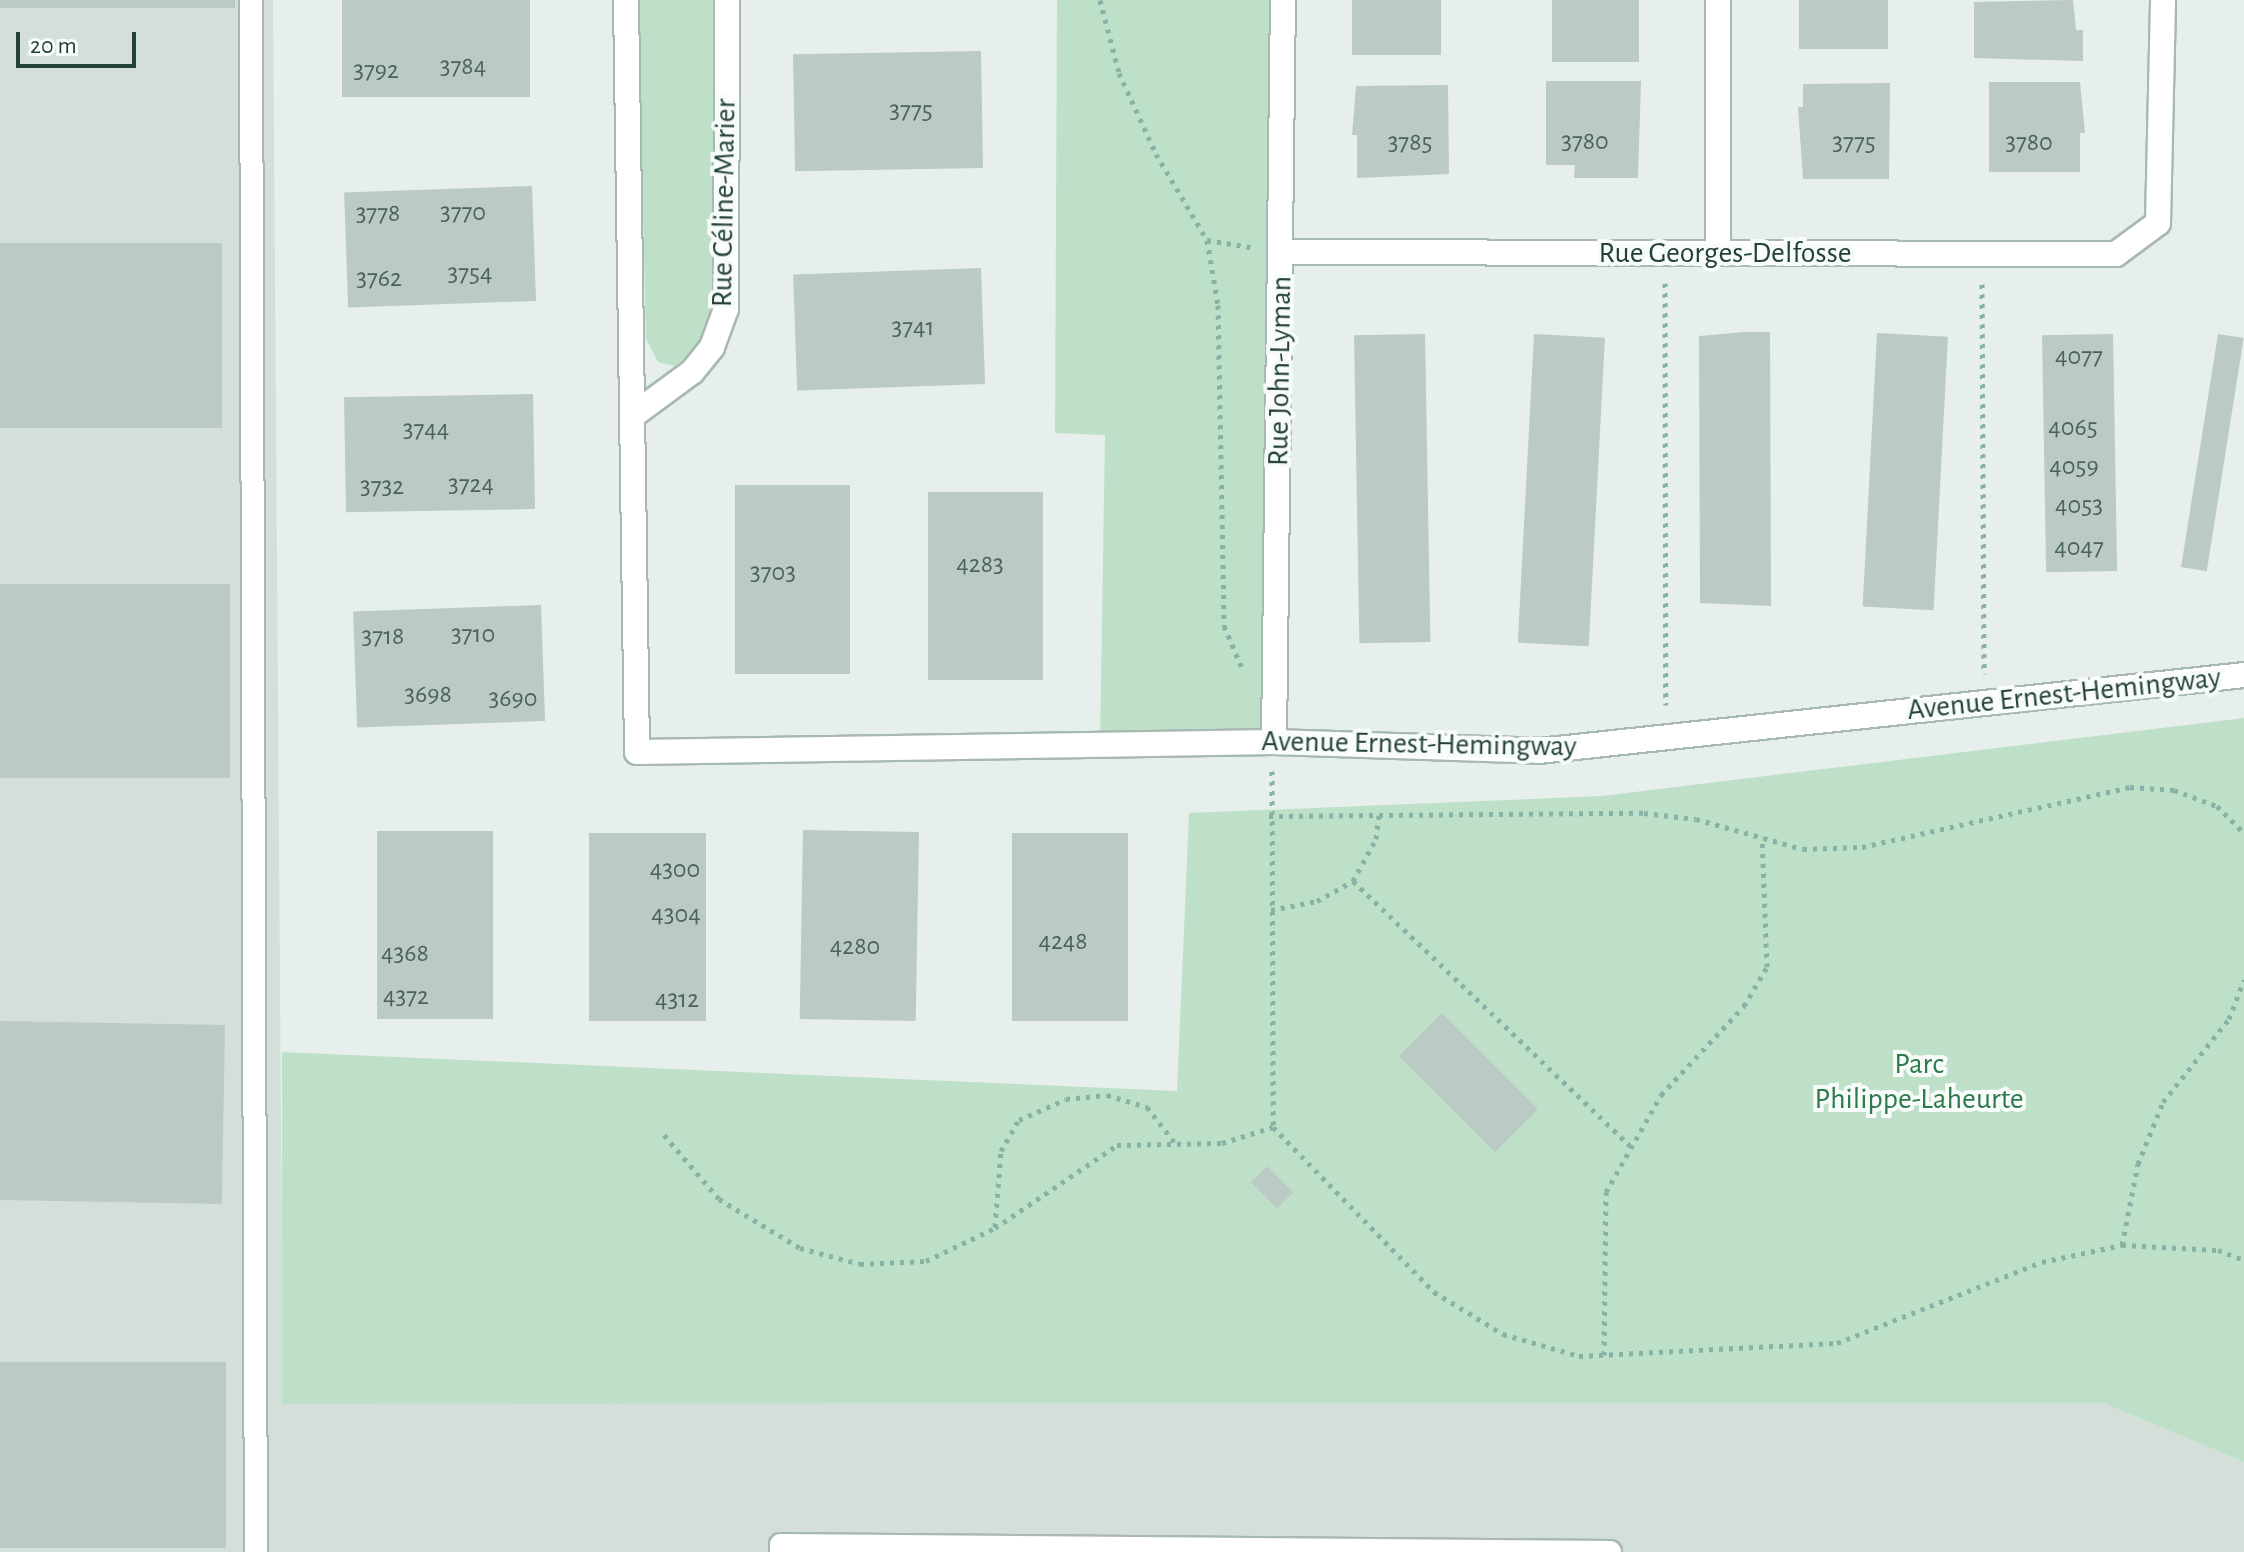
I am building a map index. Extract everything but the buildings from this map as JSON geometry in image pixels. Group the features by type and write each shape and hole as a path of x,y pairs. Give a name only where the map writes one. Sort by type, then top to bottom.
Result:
{"street":[{"path":"626,0 632,416"},
{"name":"Rue Céline-Marier","path":"632,416 692,372 712,347 726,309 727,0"},
{"name":"Rue John-Lyman","path":"1274,742 1283,0"},
{"path":"1718,0 1718,253"},
{"name":"Rue Georges-Delfosse","path":"1282,252 2116,254 2158,223 2163,0"},
{"name":"Avenue Ernest-Hemingway","path":"632,416 637,752 1274,742 1539,751 2244,675"}],"lane":[{"path":"251,0 256,1552"},
{"path":"781,1552 781,1545 1610,1552"}],"path":[{"path":"1100,0 1119,73 1156,154 1207,240 1218,305 1224,626 1249,684"},
{"path":"1665,290 1666,738"},
{"path":"1982,297 1984,703"},
{"path":"1274,742 1269,816 1273,1127 1434,1292 1503,1334 1579,1356 1837,1343 2042,1262 2122,1245 2218,1250 2244,1260"},
{"path":"1269,816 1644,813 1696,819 1803,849 1862,847 2130,787 2174,790 2217,806 2244,833"},
{"path":"1271,910 1317,901 1353,881 1376,839 1379,815"},
{"path":"1604,1355 1606,1192 1661,1095 1744,1006 1767,967 1762,837"},
{"path":"1353,881 1630,1146"},
{"path":"2122,1245 2138,1164 2163,1102 2229,1019 2244,980"},
{"path":"995,1228 1001,1151 1019,1120 1066,1099 1119,1097 1147,1107 1176,1143"},
{"path":"664,1135 719,1199 800,1248 860,1264 926,1261 995,1228 1117,1145 1222,1143 1273,1127"}],"shaded area":[{"path":"0,0 273,0 283,1404 2105,1403 2244,1462 2244,1552 0,1552"}],"green space":[{"path":"638,0 714,0 715,305 693,353 674,366 658,362 646,339"},
{"path":"1057,0 1280,0 1274,742 1100,745 1105,435 1055,433"},
{"name":"Parc Philippe-Laheurte","path":"2244,718 2244,1462 2104,1403 282,1404 282,1052 1177,1091 1189,813 1602,796"}]}
